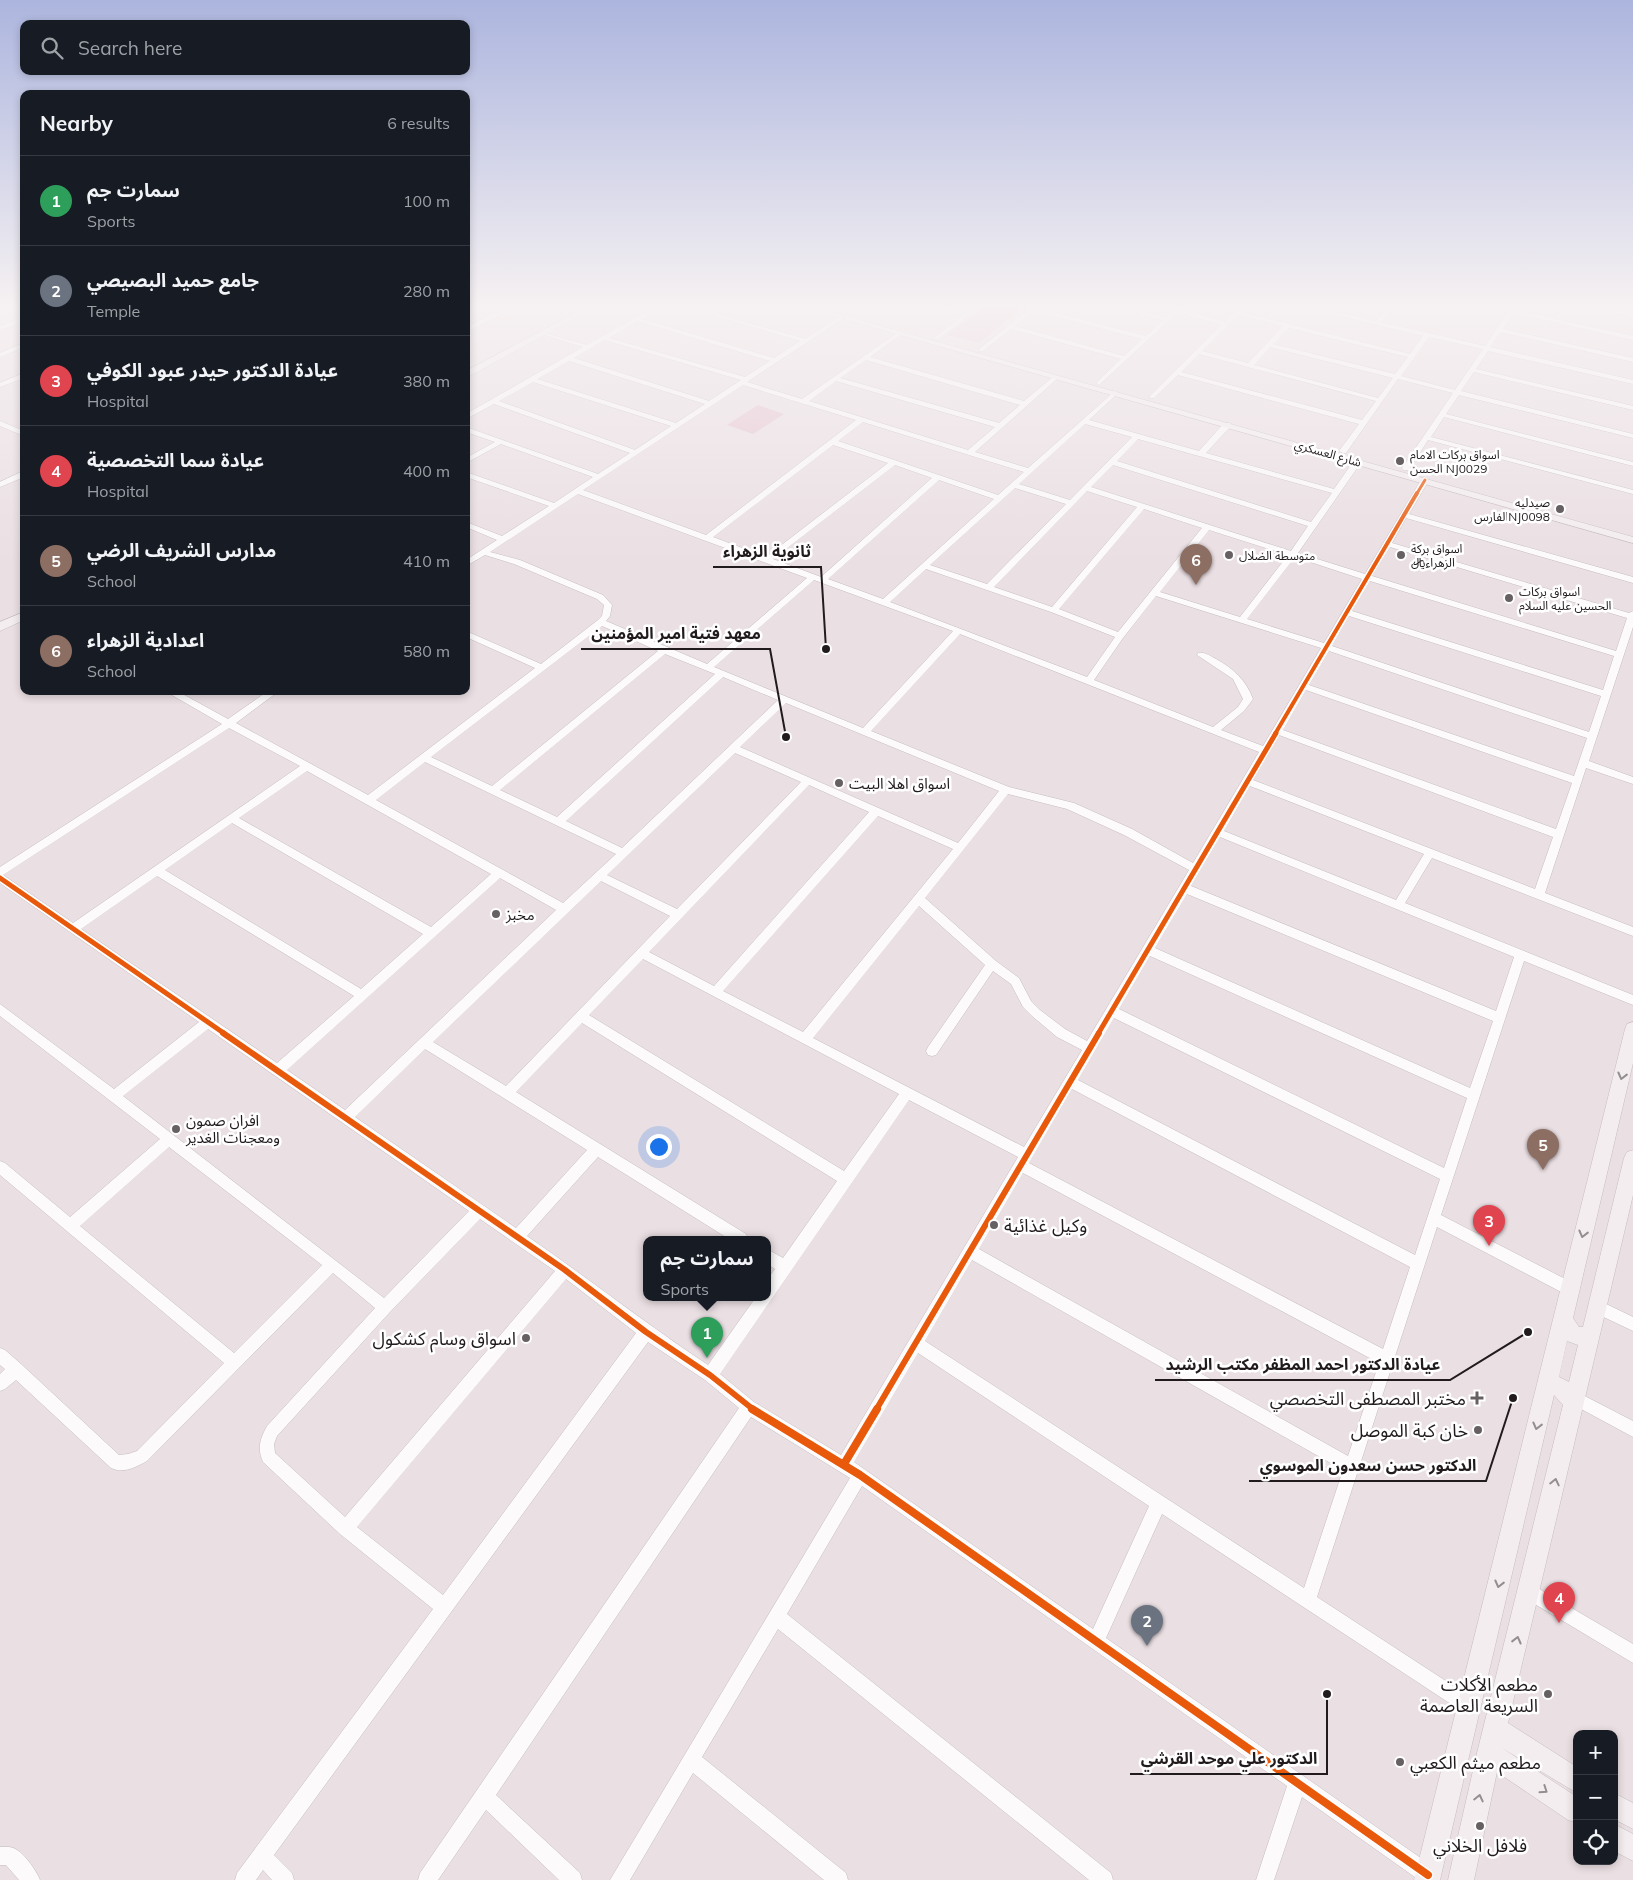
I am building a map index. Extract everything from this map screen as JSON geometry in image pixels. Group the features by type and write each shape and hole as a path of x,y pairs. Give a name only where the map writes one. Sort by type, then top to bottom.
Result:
{"main road":[{"name":"شارع العسكري","path":"1107,391 1343,451 1633,531"},
{"name":"شارع العسكري","path":"1126,391 1194,412"},
{"name":"شارع العسكري","path":"1213,417 1227,424 1633,540"},
{"path":"0,618 20,608"},
{"path":"0,627 20,616"},
{"path":"1427,1878 1633,1029"},
{"path":"1460,1880 1589,1335 1633,1158"},
{"path":"1563,1318 1566,1327 1576,1336 1582,1338 1589,1335"},
{"path":"1546,1388 1553,1385 1559,1386 1574,1401"},
{"path":"1495,1728 1573,1778"},
{"path":"1489,1753 1573,1808"},
{"path":"1618,1808 1633,1817"},
{"path":"1618,1839 1633,1849"}],"street":[{"path":"470,415 511,391"},
{"path":"567,391 677,426"},
{"path":"670,391 711,404"},
{"path":"470,562 731,391"},
{"path":"770,391 1029,472"},
{"path":"803,402 819,391"},
{"path":"874,391 1000,426"},
{"path":"980,391 1026,404"},
{"path":"969,453 1041,391"},
{"path":"1152,398 1159,391"},
{"path":"1243,391 1363,423"},
{"path":"1344,391 1379,400"},
{"path":"1343,451 1386,391"},
{"path":"1453,391 1633,436"},
{"path":"1560,391 1633,408"},
{"path":"1406,468 1458,392"},
{"path":"884,603 1115,393"},
{"path":"493,401 637,453"},
{"path":"1442,414 1633,464"},
{"path":"707,538 861,420"},
{"path":"1084,421 1336,492"},
{"path":"0,423 20,432"},
{"path":"1201,454 1227,424"},
{"path":"470,431 599,477"},
{"path":"988,588 1137,436"},
{"path":"1427,438 1633,492"},
{"path":"470,459 500,442"},
{"path":"832,442 999,498"},
{"path":"1242,620 1293,554 1358,461"},
{"path":"1112,462 1313,524"},
{"path":"767,560 892,463"},
{"path":"2,482 20,475"},
{"path":"470,475 555,506"},
{"path":"822,580 937,478"},
{"path":"844,1464 1326,647 1369,578 1425,480"},
{"path":"1014,485 1071,503"},
{"path":"1086,488 1620,655"},
{"path":"578,491 959,630 1265,751"},
{"path":"1054,610 1142,506"},
{"path":"1404,515 1633,580"},
{"path":"470,526 504,540"},
{"path":"1088,682 1120,636 1207,527"},
{"path":"1388,544 1632,616 1629,640 1620,655 1606,694 1539,895"},
{"path":"369,800 606,616 608,608 606,601 600,597 517,562 485,553"},
{"path":"925,566 1054,610 1120,636"},
{"path":"708,668 813,576"},
{"path":"1155,593 1326,647 1592,736"},
{"path":"1347,612 1606,694"},
{"path":"600,622 784,700 1006,790 1070,806 1128,832 1195,870"},
{"path":"864,733 959,630"},
{"path":"470,636 541,667"},
{"path":"493,790 664,650"},
{"path":"1201,655 1223,666 1238,677 1244,686 1248,699 1241,709 1214,731"},
{"path":"558,822 722,674"},
{"path":"1303,686 1577,782"},
{"path":"176,695 564,909"},
{"path":"0,872 228,724 269,695"},
{"path":"345,1118 784,700"},
{"path":"1277,731 1560,835"},
{"path":"734,748 958,847"},
{"path":"424,757 623,853"},
{"path":"1583,763 1633,781"},
{"path":"74,928 307,766"},
{"path":"506,1092 808,780"},
{"path":"1247,781 1633,932"},
{"path":"805,1039 958,847 1006,790"},
{"path":"715,992 876,810"},
{"path":"231,818 432,933"},
{"path":"1217,832 1633,1000"},
{"path":"1398,905 1430,852"},
{"path":"156,870 362,995"},
{"path":"278,1071 499,873"},
{"path":"599,876 678,915"},
{"path":"0,878 565,1270 646,1332 710,1375 749,1407 860,1475 1297,1783 1427,1878"},
{"path":"1184,888 1499,1018"},
{"path":"918,898 992,964 1015,981 1027,1004 1047,1023 1090,1048"},
{"path":"1148,950 1474,1095"},
{"path":"641,953 907,1093 1023,1160 1387,1359"},
{"path":"1308,1600 1520,955"},
{"path":"932,1051 992,964"},
{"path":"0,1008 332,1264 385,1308"},
{"path":"1111,1011 1448,1176"},
{"path":"581,1016 846,1179"},
{"path":"114,1096 208,1022"},
{"path":"424,1042 736,1236"},
{"path":"1070,1082 1418,1264"},
{"path":"771,1286 907,1093"},
{"path":"70,1226 169,1139"},
{"path":"517,1237 597,1149"},
{"path":"0,1167 234,1362"},
{"path":"445,1608 346,1528 268,1457 266,1443 272,1431 385,1308 479,1211"},
{"path":"1434,1218 1570,1288"},
{"path":"970,1251 1352,1467"},
{"path":"771,1259 784,1267"},
{"path":"0,1355 116,1463 129,1462 142,1456 332,1264"},
{"path":"346,1528 565,1270"},
{"path":"710,1375 761,1301"},
{"path":"1596,1306 1633,1324"},
{"path":"244,1880 646,1332"},
{"path":"915,1343 1469,1706"},
{"path":"0,1384 16,1370"},
{"path":"1574,1401 1633,1429"},
{"path":"427,1880 749,1407"},
{"path":"619,1880 860,1475"},
{"path":"1096,1642 1159,1502"},
{"path":"1529,1591 1633,1654"},
{"path":"777,1617 1104,1880"},
{"path":"690,1760 840,1880"},
{"path":"1265,1880 1297,1783"},
{"path":"484,1796 573,1880"},
{"path":"0,1856 10,1856 31,1880"},
{"path":"262,1856 285,1880"}],"shaded area":[{"path":"758,405 784,414 753,434 727,425"}],"cycle path":[{"path":"844,1464 1425,480"},
{"path":"0,878 565,1270 646,1332 710,1375 749,1407 860,1475 1428,1875"}],"place":[{"name":"اسواق بركات الامام الحسن NJ0029","path":"1400,461"},
{"name":"صيدليه الفارسNJ0098","path":"1560,509"},
{"name":"متوسطة الضلال","path":"1229,555"},
{"name":"اسواق بركة الزهراء﷼","path":"1401,555"},
{"name":"اعدادية الزهراء","path":"1196,585"},
{"name":"اسواق بركات الحسين عليه السلام","path":"1509,598"},
{"name":"ثانوية الزهراء","path":"826,649"},
{"name":"معهد فتية امير المؤمنين","path":"786,737"},
{"name":"اسواق اهلا البيت","path":"839,783"},
{"name":"مخبز","path":"496,914"},
{"name":"افران صمون ومعجنات الغدير","path":"176,1129"},
{"name":"مدارس الشريف الرضي","path":"1543,1170"},
{"name":"وكيل غذائية","path":"994,1225"},
{"name":"عيادة الدكتور حيدر عبود الكوفي","path":"1489,1246"},
{"name":"عيادة الدكتور احمد المظفر مكتب الرشيد","path":"1528,1332"},
{"name":"اسواق وسام كشكول","path":"526,1338"},
{"name":"سمارت جم","path":"707,1358"},
{"name":"مختبر المصطفى التخصصي","path":"1477,1398"},
{"name":"الدكتور حسن سعدون الموسوي","path":"1513,1398"},
{"name":"خان كبة الموصل","path":"1478,1430"},
{"name":"عيادة سما التخصصية","path":"1559,1623"},
{"name":"جامع حميد البصيصي","path":"1147,1646"},
{"name":"الدكتور علي موحد القرشي","path":"1327,1694"},
{"name":"مطعم الأكلات السريعة العاصمة","path":"1548,1694"},
{"name":"مطعم ميثم الكعبي","path":"1400,1762"},
{"name":"فلافل الخلاني","path":"1480,1826"}]}
